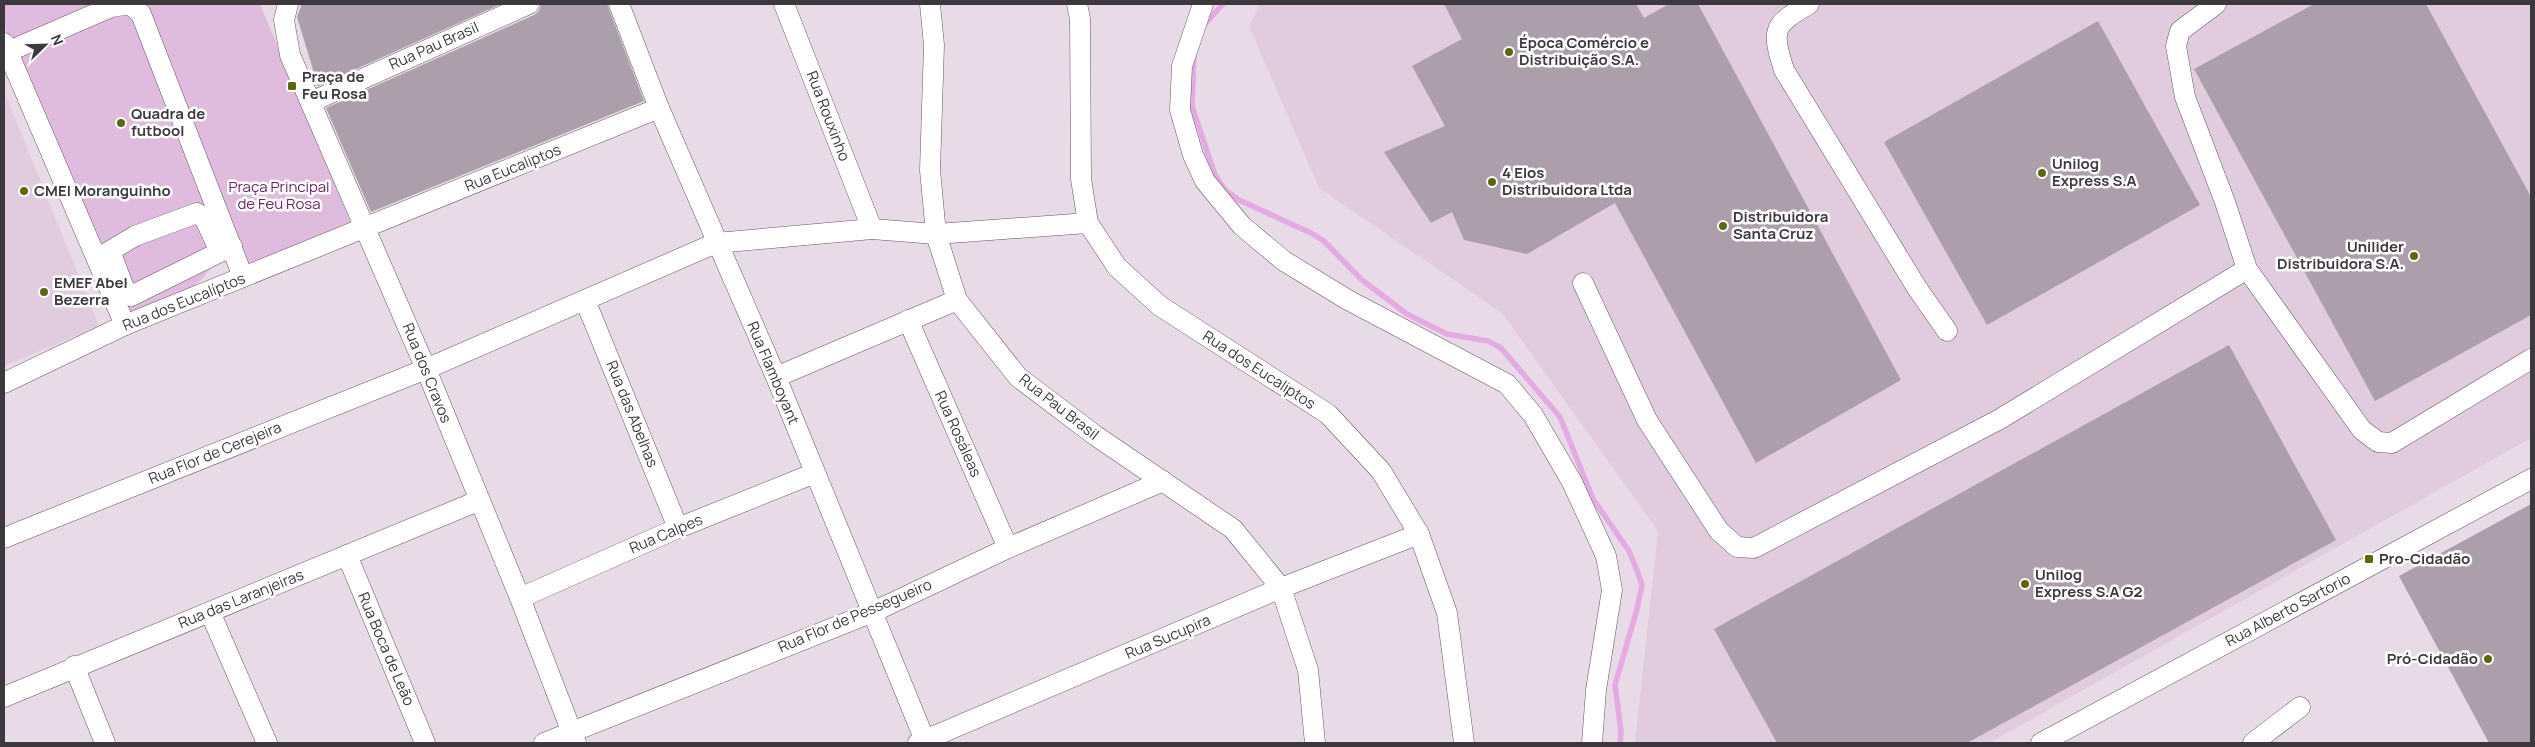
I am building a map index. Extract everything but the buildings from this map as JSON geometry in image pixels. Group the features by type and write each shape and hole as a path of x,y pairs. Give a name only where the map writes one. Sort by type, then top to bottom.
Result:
{"street":[{"path":"130,4 144,19 226,249 131,296 126,293 103,255 6,47 111,7 130,4"},
{"name":"Rua dos Cravos","path":"288,4 284,20 290,54 426,369 478,500 520,598 574,738"},
{"name":"Rua Pau Brasil","path":"311,102 529,4"},
{"name":"Rua Flamboyant","path":"619,4 659,108 716,243 776,377 923,742"},
{"name":"Rua Rouxinho","path":"784,4 872,229"},
{"name":"Rua Pau Brasil","path":"930,4 934,45 930,170 936,234 957,300 1018,377 1096,436 1233,529 1281,588 1308,670 1315,743"},
{"name":"Rua dos Eucaliptos","path":"1077,4 1080,19 1081,179 1088,223 1117,268 1160,306 1328,414 1381,471 1420,534 1446,614 1464,743"},
{"path":"1203,4 1182,66 1180,110 1193,155 1205,181 1242,226 1284,261 1348,300 1507,384 1534,415 1572,482 1606,556 1612,590 1596,690 1592,743"},
{"path":"1810,4 1784,18 1778,27 1775,43 1784,70 1917,288 1947,331"},
{"path":"2216,4 2180,31 2176,46 2185,97 2225,202 2248,270 2362,430 2378,442 2392,443 2531,359"},
{"name":"Rua Eucaliptos","path":"366,227 659,108"},
{"path":"103,255 135,236 197,213 205,219 243,277"},
{"name":"Rua Flor de Cerejeira","path":"4,538 426,369 716,243 872,229 936,234 1088,223"},
{"name":"Rua dos Eucalíptos","path":"4,384 125,325 366,227"},
{"path":"103,255 125,325"},
{"path":"1583,283 1647,420 1719,531 1737,547 1754,548 2000,419 2248,270"},
{"name":"Rua das Abelhas","path":"585,300 678,528"},
{"path":"776,377 957,300"},
{"name":"Rua Rosáleas","path":"908,320 1008,548"},
{"name":"Rua Calpes","path":"520,598 678,528 815,473"},
{"name":"Rua Alberto Sartorio","path":"2041,743 2531,479"},
{"name":"Rua Flor de Pessegueiro","path":"544,743 574,738 872,612 1008,548 1163,481"},
{"name":"Rua das Laranjeiras","path":"4,697 74,666 210,612 478,500"},
{"name":"Rua Sucupira","path":"923,742 1281,588 1420,534"},
{"name":"Rua Boca de Leão","path":"347,555 425,743"},
{"path":"210,612 267,743"},
{"path":"74,666 105,743"},
{"path":"2253,743 2300,707"},
{"name":"Rua Alberto Sartorio","path":"2055,743 2071,728"}],"shaded area":[{"path":"1260,4 2531,4 2531,438 1989,743 1635,743 1658,531 1502,313 1319,188 1249,26"},
{"name":"EMEF Abel Bezerra","path":"4,91 99,326 4,366"}],"green space":[{"name":"Praça Principal de Feu Rosa","path":"4,4 130,4 217,215 215,262 203,278 190,289 126,316 4,26"},
{"name":"Praça Principal de Feu Rosa","path":"141,4 260,4 354,231 251,274"}],"waterway":[{"path":"1204,25 1223,4"},
{"path":"1194,57 1192,106 1215,175 1225,190 1239,200 1311,233 1324,241 1362,280 1407,314 1447,334 1488,341 1501,348 1560,417 1593,499 1629,551 1642,585 1615,685 1621,731 1620,743"}],"place":[{"name":"Época Comércio e Distribuição S.A.","path":"1509,52"},
{"name":"Praça de Feu Rosa","path":"292,86"},
{"name":"Quadra de futbool","path":"121,123"},
{"name":"Unilog Express S.A","path":"2042,173"},
{"name":"4 Elos Distribuidora Ltda","path":"1492,182"},
{"name":"CMEI Moranguinho","path":"24,191"},
{"name":"Distribuidora Santa Cruz","path":"1723,226"},
{"name":"Unilider Distribuidora S.A.","path":"2414,256"},
{"name":"EMEF Abel Bezerra","path":"44,292"},
{"name":"Pro-Cidadão","path":"2369,559"},
{"name":"Unilog Express S.A G2","path":"2025,584"},
{"name":"Pró-Cidadão","path":"2488,659"}]}
